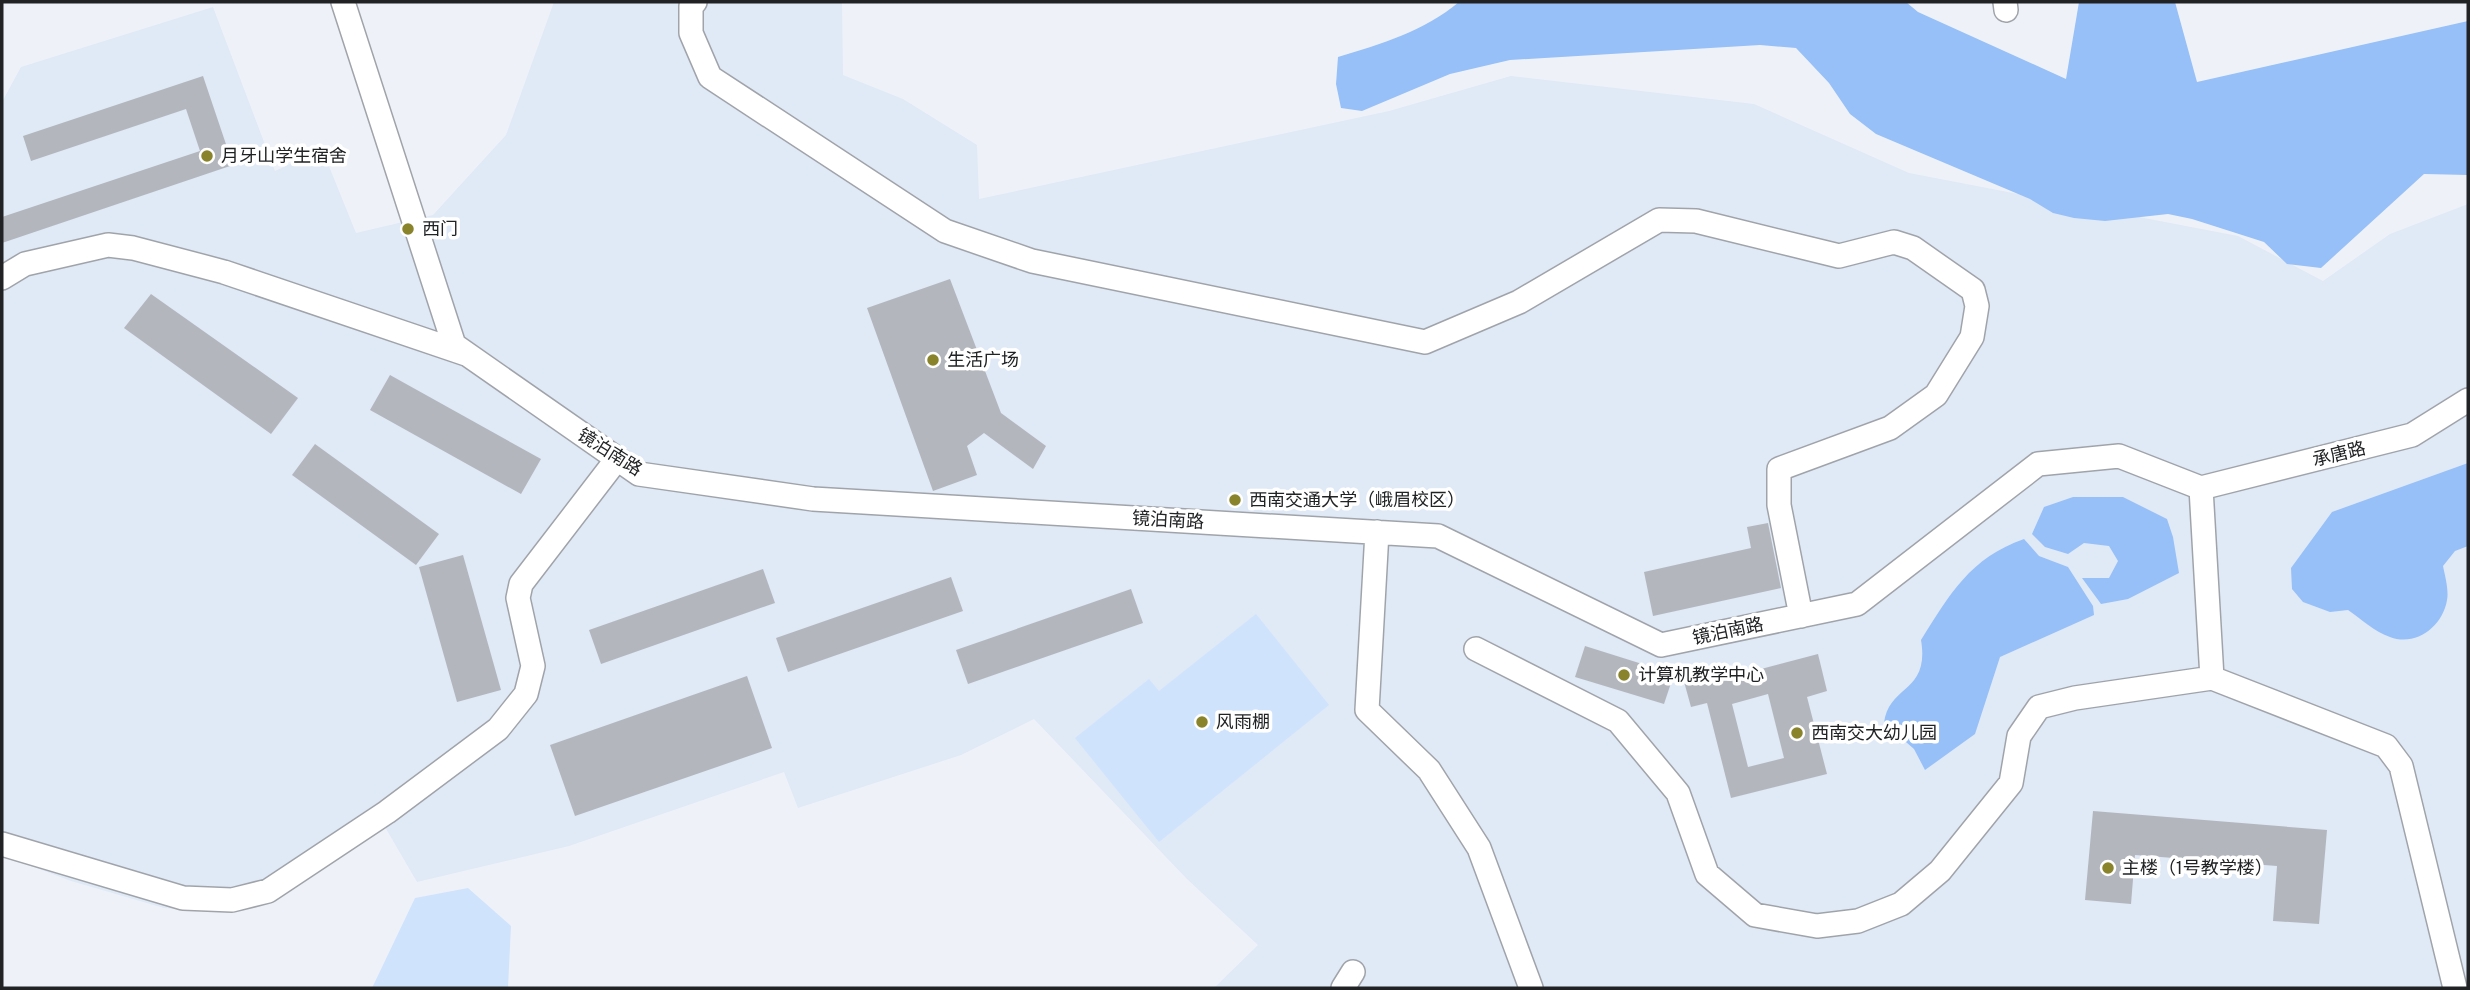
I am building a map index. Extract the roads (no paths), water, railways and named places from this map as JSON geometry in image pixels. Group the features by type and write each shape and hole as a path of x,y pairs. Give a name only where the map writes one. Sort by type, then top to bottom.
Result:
{"street":[{"name":"镜泊南路","path":"343,2 454,345 639,474 813,499 1438,536 1661,645 1857,604 2038,464 2119,456 2201,488"},
{"path":"695,2 691,6 691,33 710,77 945,231 1032,261 1425,342 1519,302 1659,220 1696,221 1839,256 1894,242 1913,248 1973,290 1977,306 1972,337 1936,395 1890,428 1779,469 1779,505 1801,615"},
{"path":"2,278 25,264 108,246 133,248 225,272 466,354"},
{"name":"承唐路","path":"2201,488 2412,435 2468,400"},
{"path":"2,844 183,898 232,900 268,891 387,812 498,729 526,694 533,666 518,598 522,584 617,459"},
{"path":"2201,488 2212,678"},
{"path":"1377,532 1367,710 1429,770 1479,848 1531,988"},
{"path":"1476,649 1618,721 1678,793 1707,874 1755,915 1816,926 1858,921 1901,904 1940,871 2011,783 2019,736 2039,707 2075,698 2212,678 2386,746 2401,766 2455,988"}],"water":[{"path":"1459,2 1906,2 1918,12 2066,79 2079,2 2175,2 2197,82 2468,21 2468,175 2424,174 2321,268 2287,264 2264,242 2168,214 2105,221 2053,213 2030,199 1876,134 1850,114 1829,83 1796,48 1760,45 1510,60 1450,74 1362,111 1341,108 1336,84 1338,57 1417,29"},
{"path":"2468,463 2468,546 2455,551 2443,566 2447,600 2440,618 2427,632 2409,639 2390,637 2348,610 2330,612 2303,602 2292,589 2291,568 2332,512"},
{"path":"2073,497 2123,497 2167,519 2179,573 2128,599 2101,604 2082,578 2109,578 2118,561 2109,546 2084,543 2068,554 2045,547 2032,534 2044,507"},
{"path":"2024,539 2039,556 2068,567 2093,606 2094,615 2000,657 1975,734 1925,770 1914,749 1884,723 1887,710 1915,679 1922,657 1921,640 1963,579 1989,556"}],"place":[{"name":"月牙山学生宿舍","path":"207,156"},
{"name":"西门","path":"408,229"},
{"name":"生活广场","path":"933,360"},
{"name":"西南交通大学（峨眉校区）","path":"1235,500"},
{"name":"计算机教学中心","path":"1624,675"},
{"name":"风雨棚","path":"1202,722"},
{"name":"西南交大幼儿园","path":"1797,733"},
{"name":"主楼（1号教学楼）","path":"2108,868"}]}
